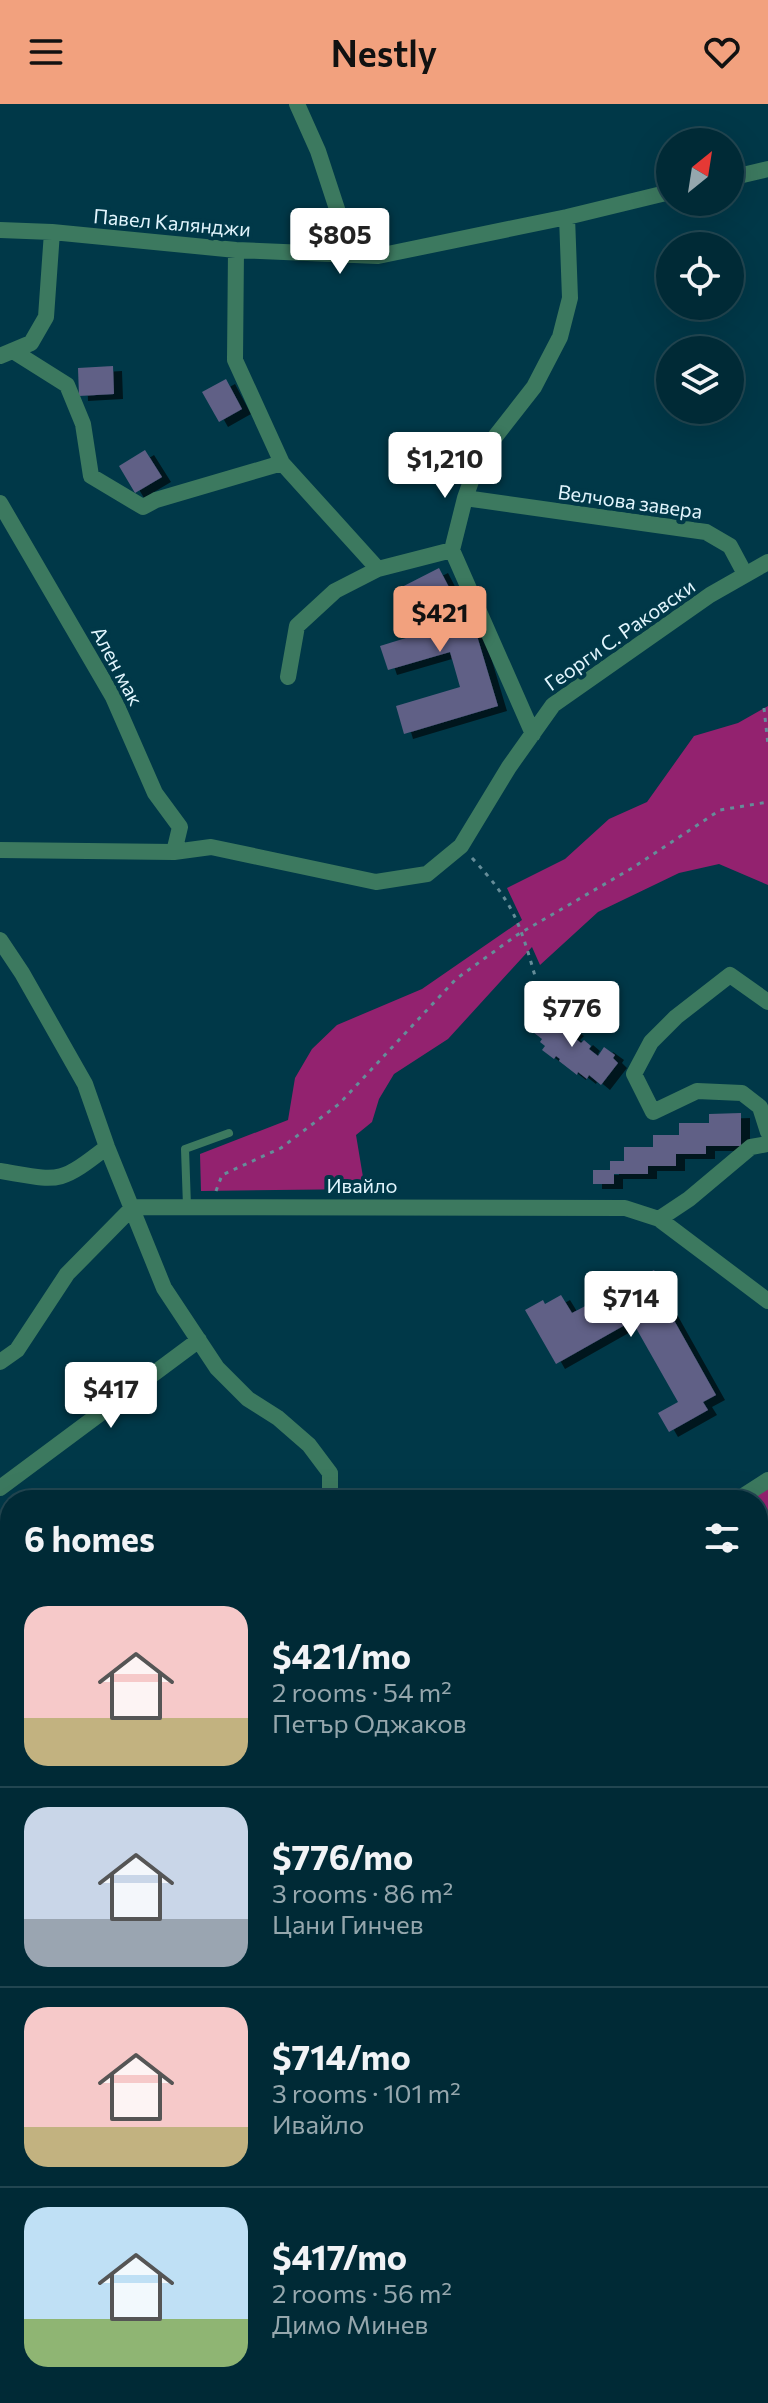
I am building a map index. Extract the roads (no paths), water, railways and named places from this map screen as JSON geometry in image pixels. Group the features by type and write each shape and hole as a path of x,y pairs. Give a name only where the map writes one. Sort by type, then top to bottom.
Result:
{"street":[{"path":"297,104 318,151 338,212 341,256"},
{"path":"744,175 768,169"},
{"name":"Павел Калянджи","path":"0,230 236,250 378,256 656,195"},
{"path":"533,734 452,550 480,456 534,387 560,337 570,298 567,217"},
{"path":"6,354 31,343 46,317 52,232"},
{"path":"236,250 235,360 282,463 378,569"},
{"path":"6,354 67,385 83,424 91,476 143,507 156,500 282,463"},
{"name":"Велчова завера","path":"465,498 706,532 730,546 745,574"},
{"name":"Ален мак","path":"0,503 113,697 155,793 180,827 174,852"},
{"path":"288,677 297,626 335,591 378,569 452,550"},
{"name":"Георги С. Раковски","path":"0,850 174,852 211,847 376,882 427,874 461,846 509,767 553,705 640,643 768,562"},
{"path":"0,940 85,1084 164,1288 217,1368 248,1399 278,1418 309,1445 330,1473 330,1490"},
{"path":"768,1002 730,975 676,1017 651,1042 634,1074 653,1112 697,1091 742,1093 760,1107 768,1132"},
{"path":"659,1219 689,1199 751,1147 768,1144"},
{"path":"0,1171 52,1180 72,1174 107,1147"},
{"path":"0,1362 17,1350 67,1274 133,1207"},
{"name":"Ивайло","path":"133,1207 625,1208 659,1219 768,1301"},
{"path":"0,1488 199,1340"}],"lane":[{"path":"187,1207 185,1149 229,1133"}]}
